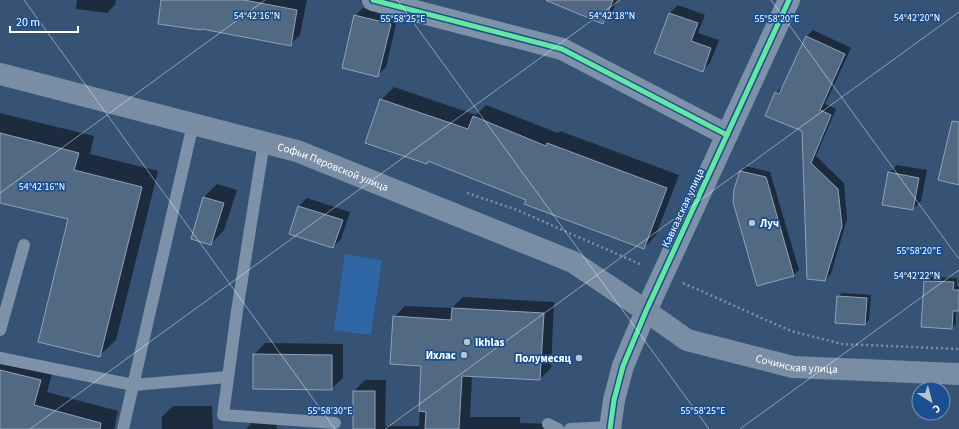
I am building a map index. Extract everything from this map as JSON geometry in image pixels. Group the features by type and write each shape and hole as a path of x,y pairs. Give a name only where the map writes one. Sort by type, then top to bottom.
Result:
{"main road":[{"name":"Софьи Перовской улица","path":"0,74 297,151 573,262 646,311"},
{"name":"Сочинская улица","path":"646,311 687,340 793,367 959,374"}],"street":[{"path":"373,0 562,49 727,135"},
{"name":"Кавказская улица","path":"612,428 614,400 623,366 646,311 789,0"}],"lane":[{"path":"123,429 193,124"},
{"path":"264,142 237,311 223,415 335,423"},
{"path":"0,330 24,245"},
{"path":"0,358 133,385 228,377"},
{"path":"570,429 612,428"}],"shaded area":[{"path":"345,254 382,260 371,335 334,330"}],"building":[{"path":"161,0 244,0 297,10 291,46 202,29 158,24"},
{"path":"545,0 613,0 603,24"},
{"path":"669,13 698,23 691,41 711,48 703,72 654,53"},
{"path":"354,15 391,24 378,77 342,68"},
{"path":"806,36 845,54 820,110 831,115 811,163 838,189 842,226 825,281 807,279 802,131 765,116 775,92 779,94"},
{"path":"380,99 468,129 473,116 546,146 547,143 667,188 644,249 524,204 526,200 428,161 427,164 365,143"},
{"path":"952,121 959,122 959,185 938,180"},
{"path":"0,133 79,153 74,170 142,187 100,357 38,342 68,219 0,203"},
{"path":"740,171 766,177 794,276 757,286 733,202 734,189"},
{"path":"888,172 919,178 913,210 882,205"},
{"path":"203,197 224,203 211,245 191,239"},
{"path":"298,206 343,220 333,248 289,234"},
{"path":"924,281 954,282 953,290 959,290 959,311 953,311 952,329 921,327"},
{"path":"837,296 867,298 865,325 835,323"},
{"name":"Ikhlas","path":"452,308 544,313 540,380 462,376 459,429 425,429 426,412 419,411 421,366 390,364 393,316 451,320"},
{"path":"253,354 332,355 332,390 253,389"},
{"path":"0,370 41,380 34,405 101,423 100,429 0,429"},
{"path":"353,391 375,391 375,429 353,429"}],"cycle path":[{"path":"373,0 562,49 727,135"},
{"path":"610,429 614,400 623,366 646,311 789,0"}],"place":[{"name":"Луч","path":"752,223"},
{"name":"Ikhlas","path":"467,342"},
{"name":"Ихлас","path":"464,355"},
{"name":"Полумесяц","path":"579,358"}]}
